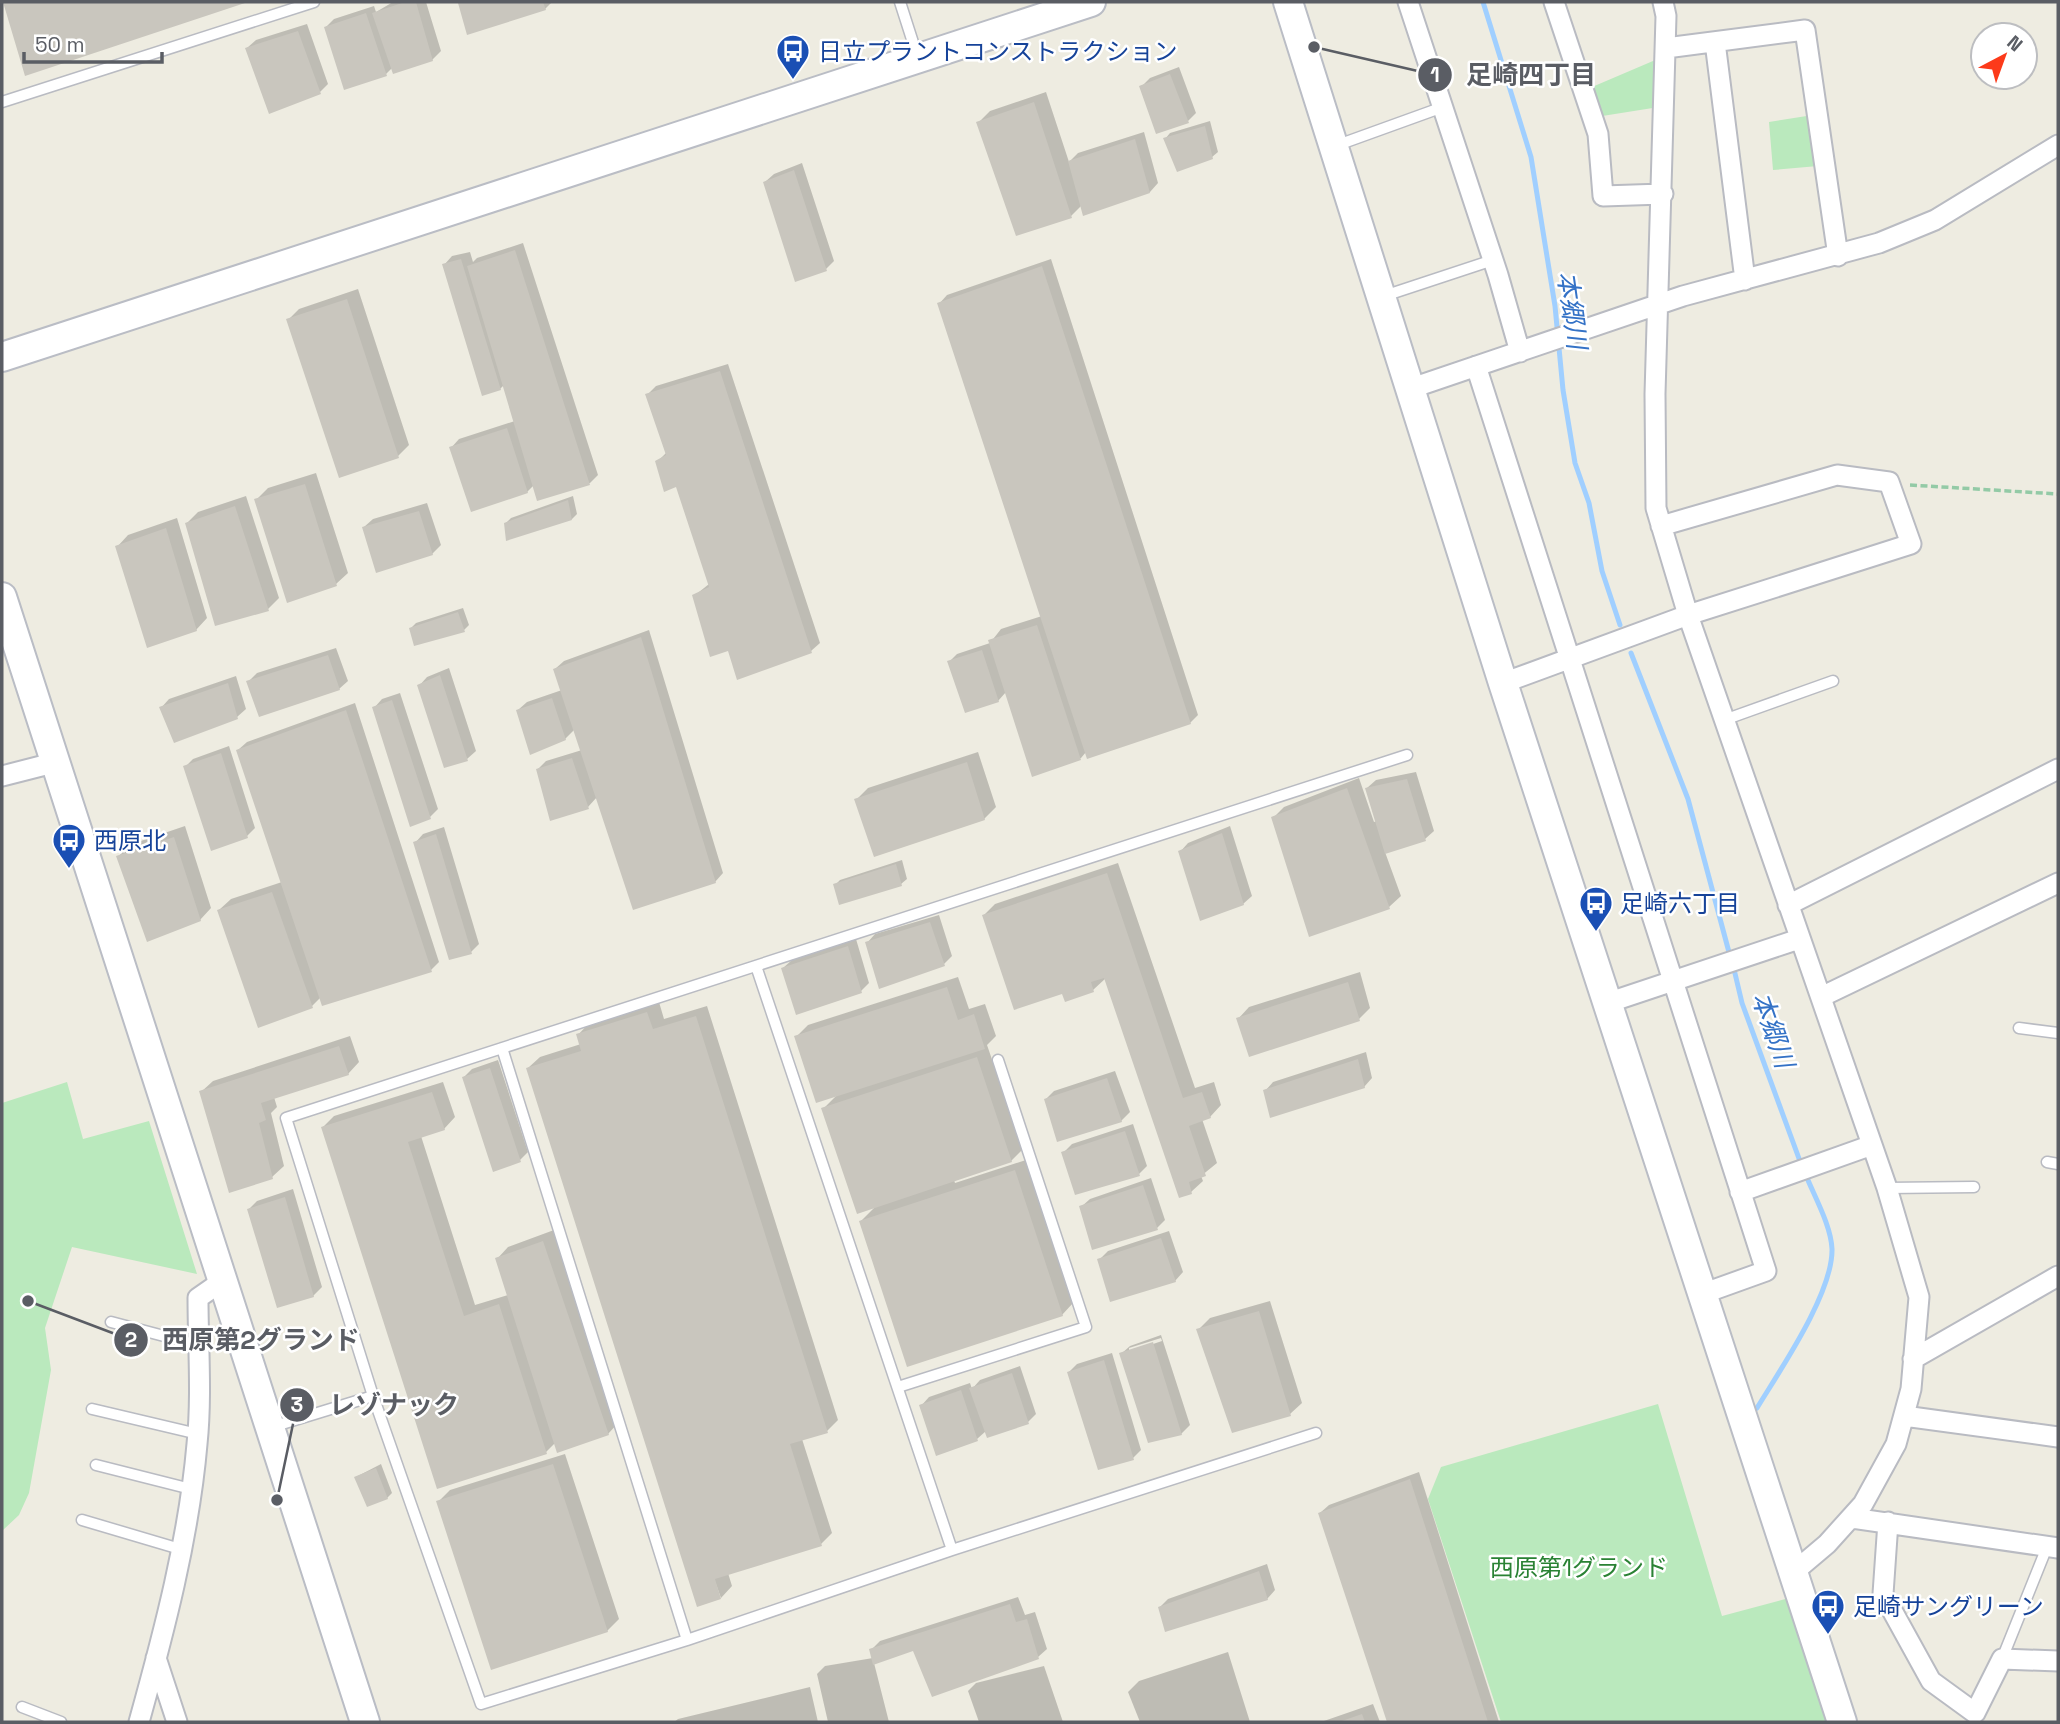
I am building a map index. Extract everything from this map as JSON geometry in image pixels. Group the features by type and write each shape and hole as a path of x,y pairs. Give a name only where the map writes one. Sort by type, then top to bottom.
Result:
{"street":[{"path":"2,357 1091,2"},
{"path":"1288,2 1503,683 1795,1571 1842,1722"},
{"path":"1408,2 1493,260 1520,352"},
{"path":"1554,2 1598,134 1603,196 1663,194"},
{"path":"1666,6 1654,463 1656,508 1688,615 1887,1188 1919,1297 1911,1389 1891,1454 1852,1518 1795,1571"},
{"path":"1665,48 1805,30 1838,256"},
{"path":"1715,42 1745,280"},
{"path":"1409,389 1658,305 1879,243 1936,220 2058,145"},
{"path":"1476,366 1766,1271 1702,1294"},
{"path":"1503,683 1688,615 1911,544 1889,482 1837,475 1661,526"},
{"path":"2,597 53,763 365,1722"},
{"path":"2,776 53,763"},
{"path":"1788,905 2058,769"},
{"path":"1821,997 2058,883"},
{"path":"1607,1003 1799,939"},
{"path":"1740,1192 1872,1145"},
{"path":"1913,1359 2058,1276"},
{"path":"139,1722 156,1658 191,1489 198,1434 198,1298 221,1282"},
{"path":"1904,1416 2058,1437"},
{"path":"1852,1518 2052,1547"},
{"path":"1888,1522 1883,1594 1931,1681 1975,1713 2002,1659 2058,1661"},
{"path":"156,1658 177,1722"}],"lane":[{"path":"2,102 314,2"},
{"path":"900,2 918,58"},
{"path":"1333,146 1443,107"},
{"path":"1380,297 1493,260"},
{"path":"1724,720 1833,681"},
{"path":"1316,1433 952,1550 688,1640 481,1704 373,1395 286,1118 1407,755"},
{"path":"756,966 952,1550"},
{"path":"2019,1028 2058,1033"},
{"path":"502,1048 688,1640"},
{"path":"898,1387 1086,1327 998,1060"},
{"path":"2047,1163 2058,1164"},
{"path":"1887,1188 1974,1187"},
{"path":"111,1322 198,1345"},
{"path":"269,1428 373,1395"},
{"path":"92,1409 198,1434"},
{"path":"96,1465 191,1489"},
{"path":"82,1520 180,1549"},
{"path":"2002,1659 2052,1547"},
{"path":"22,1707 61,1722"}],"path":[{"path":"1889,482 1939,488 2058,494"}],"green space":[{"path":"1660,58 1659,107 1596,117 1585,90"},
{"path":"1813,115 1818,166 1773,170 1769,122"},
{"path":"67,1082 83,1139 149,1121 197,1274 72,1247 45,1328 51,1370 29,1493 19,1515 2,1531 2,1103"},
{"name":"西原第1グランド","path":"1658,1404 1722,1616 1789,1598 1829,1722 1501,1722 1428,1499 1441,1467"}],"building":[{"path":"3,2 248,2 25,76"},
{"path":"405,2 416,2 433,61 393,74 372,13"},
{"path":"543,2 546,10 467,35 458,3"},
{"path":"366,13 387,76 344,90 324,27"},
{"path":"298,31 321,94 269,114 245,48"},
{"path":"1170,74 1189,123 1156,134 1139,86"},
{"path":"1034,102 1072,218 1016,236 976,122"},
{"path":"1205,126 1213,159 1177,172 1163,138"},
{"path":"1135,139 1150,193 1083,216 1068,161"},
{"path":"794,170 827,271 795,282 763,182"},
{"path":"515,250 590,485 537,501 467,266"},
{"path":"461,259 501,390 482,396 442,264"},
{"path":"1042,266 1191,724 1087,759 937,303"},
{"path":"347,299 399,458 339,478 286,319"},
{"path":"720,371 812,653 737,680 728,651 710,657 692,595 709,587 676,487 664,492 655,461 666,455 645,394"},
{"path":"507,428 528,493 471,512 449,447"},
{"path":"305,484 337,586 287,603 254,499"},
{"path":"568,500 572,520 506,541 504,523"},
{"path":"235,506 269,611 215,626 185,523"},
{"path":"419,511 433,555 376,573 362,527"},
{"path":"166,528 197,631 147,648 115,546"},
{"path":"458,612 465,632 414,646 409,628"},
{"path":"1037,625 1081,760 1032,777 988,640"},
{"path":"641,637 716,883 633,910 553,669"},
{"path":"982,650 999,702 965,713 947,661"},
{"path":"328,655 340,690 259,717 246,681"},
{"path":"440,675 468,761 444,768 417,685"},
{"path":"228,683 238,719 174,743 159,707"},
{"path":"552,698 566,740 530,755 516,710"},
{"path":"392,700 431,819 410,827 372,707"},
{"path":"346,710 432,972 322,1006 236,750"},
{"path":"221,753 248,838 211,851 183,766"},
{"path":"572,758 589,809 550,821 536,769"},
{"path":"967,762 985,820 874,857 854,799"},
{"path":"1407,779 1426,841 1385,854 1365,788"},
{"path":"1347,788 1390,909 1309,937 1271,817"},
{"path":"1222,833 1244,905 1200,921 1178,851"},
{"path":"436,834 472,954 449,960 413,842"},
{"path":"174,837 201,921 147,942 116,856"},
{"path":"896,864 902,886 839,905 833,884"},
{"path":"1107,873 1183,1098 1202,1092 1211,1118 1189,1126 1206,1176 1189,1182 1192,1194 1179,1198 1104,978 1091,982 1094,992 1065,1002 1062,994 1014,1010 982,915"},
{"path":"272,892 313,1008 258,1028 217,910"},
{"path":"930,922 945,966 879,989 865,942"},
{"path":"848,946 862,993 796,1015 781,968"},
{"path":"1348,982 1360,1021 1249,1057 1236,1018"},
{"path":"947,987 958,1020 974,1014 985,1049 816,1103 794,1036"},
{"path":"647,1012 653,1029 696,1016 828,1433 790,1444 822,1546 715,1579 721,1599 697,1607 526,1068 581,1051 576,1034"},
{"path":"339,1046 349,1075 261,1103 266,1120 259,1123 273,1179 229,1193 199,1091"},
{"path":"977,1057 1012,1162 857,1214 821,1108"},
{"path":"1358,1059 1365,1088 1270,1118 1263,1090"},
{"path":"490,1068 521,1162 493,1172 462,1077"},
{"path":"1107,1078 1122,1122 1057,1142 1044,1099"},
{"path":"432,1092 445,1130 408,1142 464,1316 499,1304 547,1454 437,1489 321,1127"},
{"path":"1125,1131 1140,1176 1075,1195 1061,1152"},
{"path":"1015,1170 1063,1316 907,1367 859,1221"},
{"path":"1143,1185 1158,1230 1092,1250 1079,1206"},
{"path":"285,1197 314,1297 277,1308 247,1209"},
{"path":"1161,1238 1176,1282 1110,1302 1097,1259"},
{"path":"543,1241 609,1435 557,1453 495,1258"},
{"path":"1259,1311 1291,1416 1232,1433 1196,1329"},
{"path":"1153,1342 1182,1435 1148,1443 1119,1353"},
{"path":"1104,1360 1134,1460 1098,1470 1067,1372"},
{"path":"1012,1373 1029,1424 987,1438 969,1388"},
{"path":"961,1390 978,1441 936,1456 919,1405"},
{"path":"553,1464 608,1632 491,1670 436,1501"},
{"path":"376,1468 388,1499 367,1507 354,1477"},
{"path":"1410,1479 1488,1722 1387,1722 1318,1513"},
{"path":"1259,1571 1268,1600 1165,1632 1158,1607"},
{"path":"1010,1604 1016,1622 1027,1619 1039,1659 932,1697 913,1651 873,1665 869,1649"},
{"path":"1362,1714 1365,1722 1339,1722"}],"waterway":[{"name":"本郷川","path":"1483,2 1531,157 1555,306 1563,390 1575,463 1589,503 1602,571 1620,625"},
{"name":"本郷川","path":"1631,653 1688,799 1730,956"},
{"name":"本郷川","path":"1733,965 1742,1003 1801,1164"},
{"name":"本郷川","path":"1757,1408 1815,1309 1830,1267 1832,1249 1829,1230 1805,1173"}],"place":[{"name":"足崎四丁目","path":"1314,47"},
{"name":"日立プラントコンストラクション","path":"793,81"},
{"name":"西原北","path":"69,870"},
{"name":"足崎六丁目","path":"1596,933"},
{"name":"西原第2グランド","path":"28,1301"},
{"name":"レゾナック","path":"277,1500"},
{"name":"足崎サングリーン","path":"1828,1636"}]}
